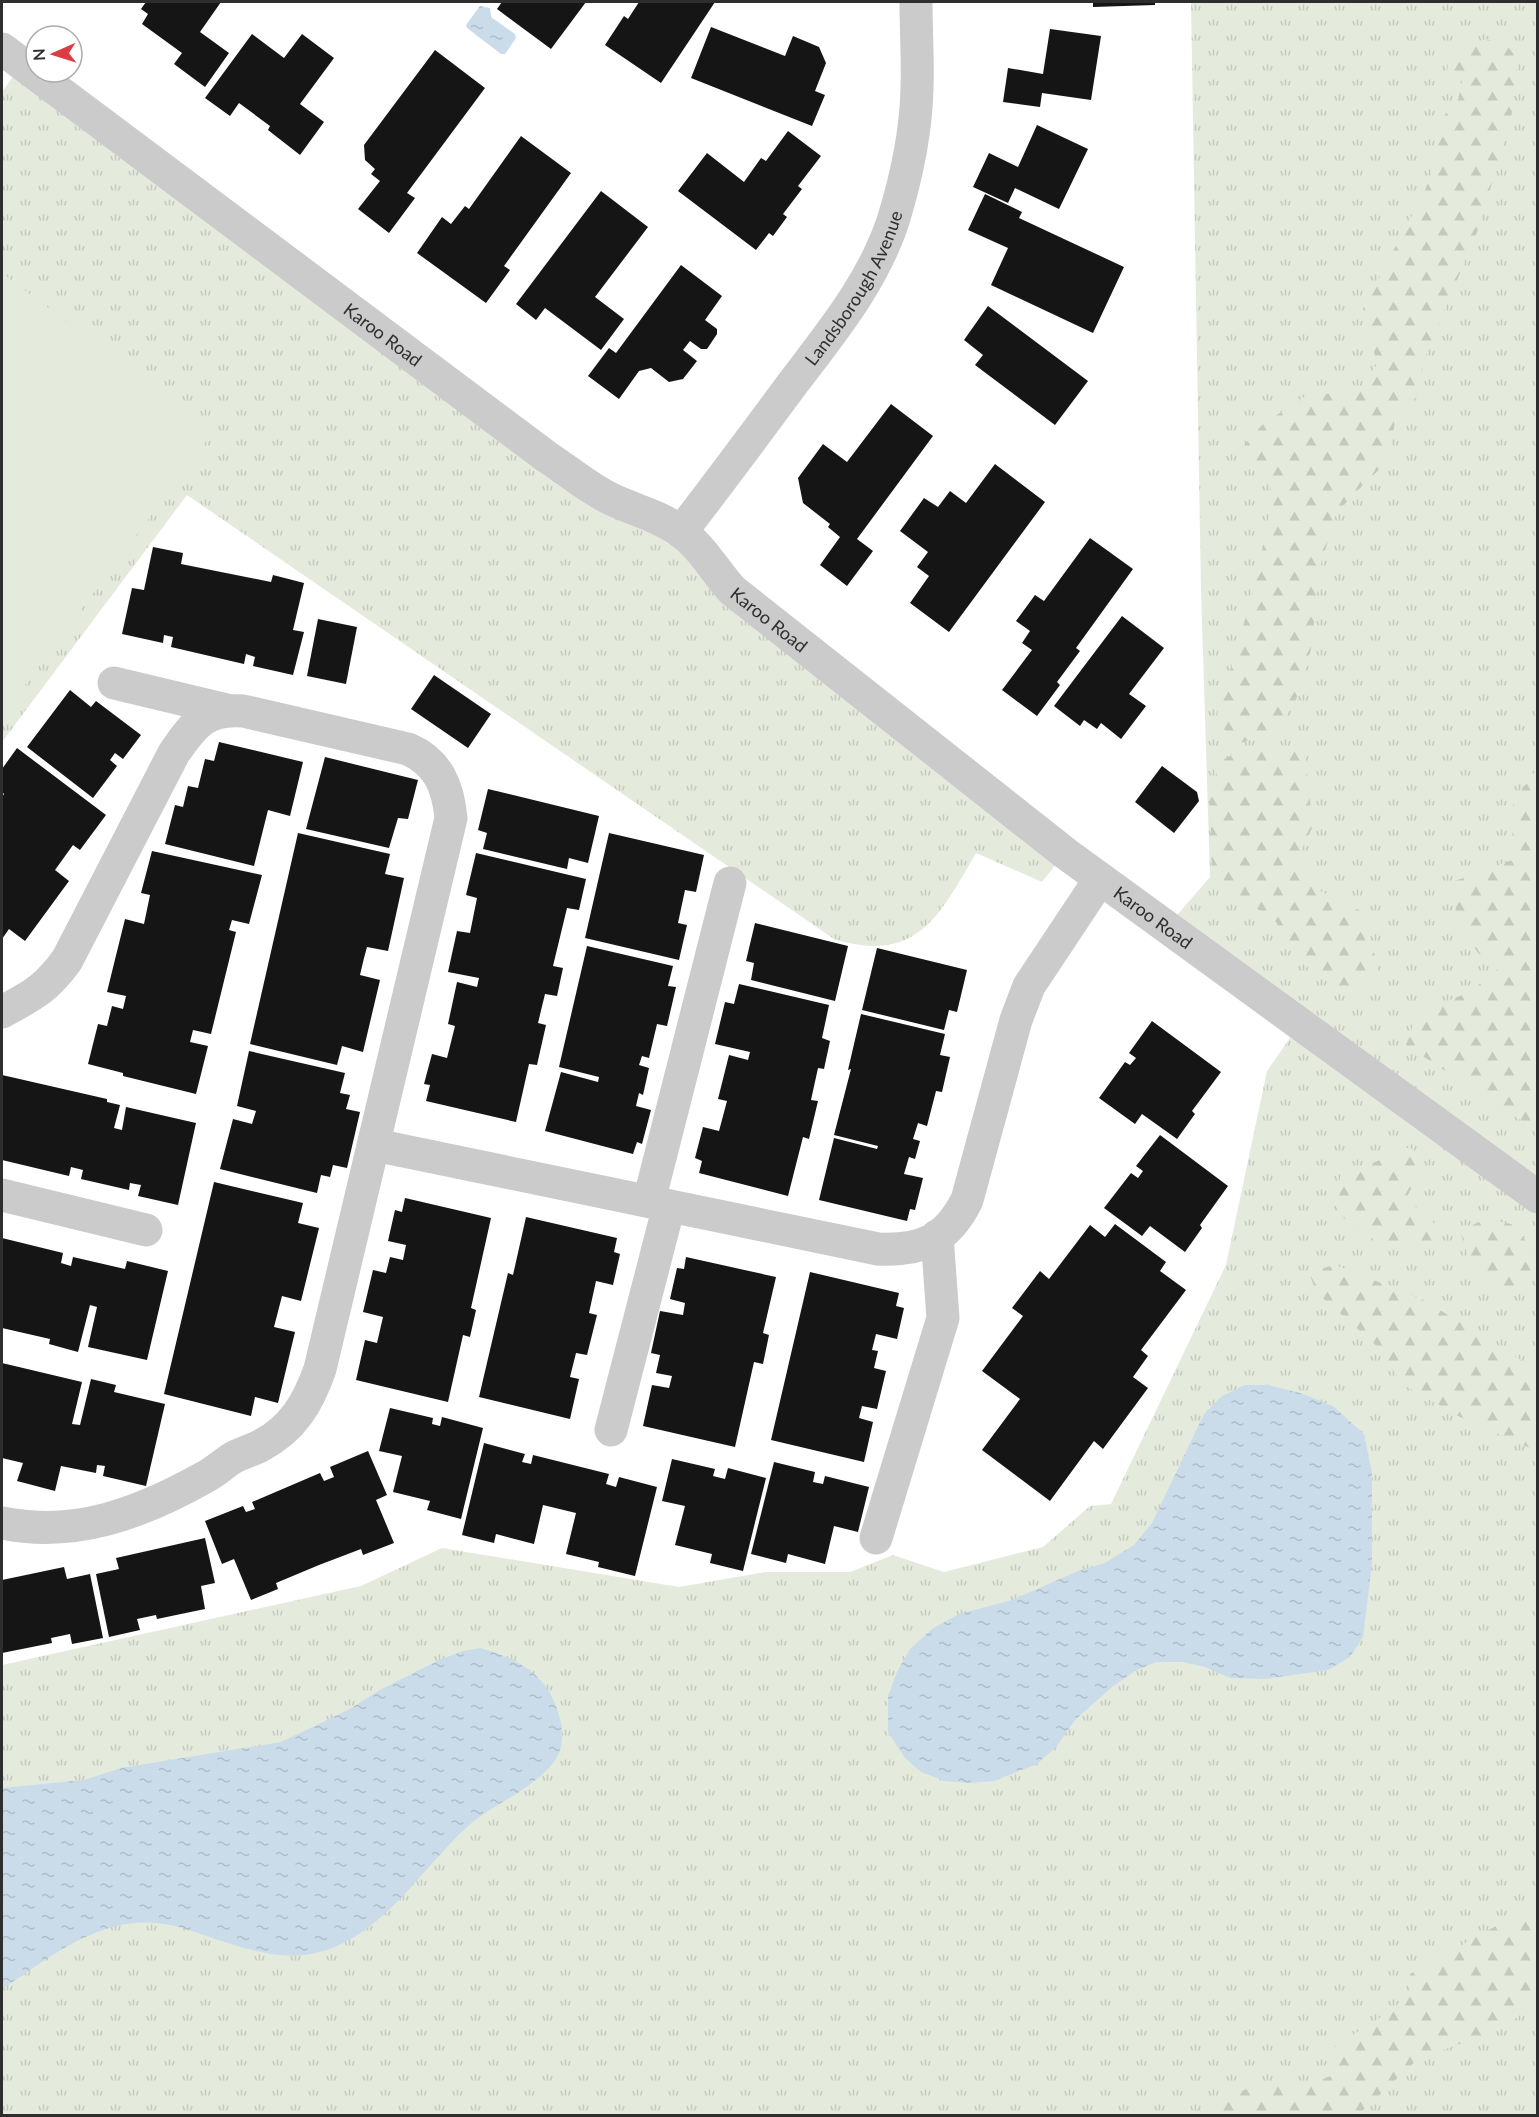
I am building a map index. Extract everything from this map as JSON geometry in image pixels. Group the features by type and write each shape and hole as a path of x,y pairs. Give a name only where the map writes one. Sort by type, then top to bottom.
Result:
{"street":[{"name":"Landsborough Avenue","path":"681,532 822,345 874,266 892,224 913,134 917,88 916,2"},
{"name":"Karoo Road","path":"2,49 547,457 606,496 658,517 681,532 706,556 732,590 1065,854 1538,1197"},
{"path":"2,1523 50,1529 82,1526 115,1519 208,1476 233,1458 260,1446 288,1427 298,1415 308,1399 320,1370 451,818 447,790 440,776 426,760 408,749 114,683"},
{"path":"2,1012 37,993 53,980 68,960 174,753 191,728 207,716 227,710"},
{"path":"375,1145 878,1249 897,1250 917,1246 937,1236 957,1218 967,1200 1016,1020 1029,986 1100,879"},
{"path":"611,1430 730,883"},
{"path":"2,1195 146,1230"},
{"path":"876,1538 943,1318 937,1236"}],"green space":[{"path":"1191,2 1537,2 1537,2115 2,2115 2,1665 361,1586 442,1548 679,1587 765,1572 850,1572 893,1555 944,1572 1043,1547 1090,1506 1111,1504 1226,1265 1267,1071 1299,1025 1166,928 1210,877 1201,590"},
{"path":"1486,39 1507,46 1518,59 1511,119 1479,227 1424,360 1418,395 1395,422 1388,461 1336,514 1320,567 1311,649 1296,700 1275,732 1241,743 1215,722 1254,589 1268,521 1272,474 1238,452 1263,424 1310,393 1358,395 1377,364 1363,308 1424,193 1440,152 1433,128 1458,100 1463,76 1447,78 1448,54"},
{"path":"22,64 24,65 24,84 49,84 631,508 1065,853 1042,882 976,853 937,914 923,929 906,940 886,945 862,945 834,939 187,495 2,742 2,92"},
{"path":"2,273 213,432 2,716"},
{"path":"1303,748 1312,828 1298,857 1316,889 1365,913 1379,974 1356,996 1295,959 1276,922 1212,877 1210,798 1219,762 1243,749"},
{"path":"1537,769 1537,1131 1406,1045 1417,1013 1470,992 1500,967 1478,953 1457,919 1452,882 1512,860 1513,802"},
{"path":"1410,1147 1424,1165 1406,1198 1438,1227 1429,1247 1377,1242 1337,1213 1340,1177"},
{"path":"1485,1219 1511,1224 1535,1251 1534,1277 1506,1289 1487,1289 1469,1259 1460,1231"},
{"path":"1335,1265 1422,1299 1537,1370 1537,1451 1458,1416 1402,1384 1379,1348 1316,1292 1309,1272"},
{"path":"1537,1903 1537,2004 1498,2030 1418,2059 1361,2112 1354,2115 1183,2115 1205,2108 1266,2080 1295,2090 1338,2073 1333,2048 1410,1995 1410,1974"}],"water":[{"path":"480,6 490,8 491,17 515,34 516,38 505,54 501,54 467,28 466,25"},
{"path":"1245,1385 1268,1385 1300,1393 1333,1406 1364,1434 1372,1473 1372,1564 1363,1637 1350,1657 1328,1670 1264,1679 1230,1678 1205,1667 1183,1662 1156,1662 1135,1671 1111,1688 1076,1719 1056,1747 1037,1764 994,1781 970,1783 945,1781 921,1772 905,1758 888,1732 888,1696 897,1672 910,1649 932,1629 959,1614 1012,1600 1078,1571 1105,1563 1134,1545 1152,1523 1204,1414 1222,1396"},
{"path":"480,1648 520,1664 541,1680 549,1691 560,1719 562,1736 559,1752 554,1762 534,1781 467,1827 397,1902 358,1935 336,1947 311,1954 287,1956 252,1950 173,1926 135,1923 94,1933 74,1942 2,1989 2,1788 84,1780 121,1768 281,1742 348,1710 380,1690 439,1660 463,1651"}],"building":[{"path":"146,2 221,2 200,32 229,53 205,87 174,64 182,53 142,24 148,14 141,9"},
{"path":"502,2 586,2 551,49 497,9"},
{"path":"639,2 715,2 661,83 605,45 624,16 628,19"},
{"path":"1093,2 1155,2 1155,5 1093,7"},
{"path":"711,27 785,56 793,36 819,47 826,63 815,91 825,95 812,126 691,78"},
{"path":"1050,29 1101,36 1091,100 1042,93 1040,107 1003,102 1008,68 1043,74"},
{"path":"252,34 284,58 302,34 334,58 300,104 324,122 300,155 268,130 270,126 239,103 230,116 205,98"},
{"path":"435,50 485,88 407,193 415,198 389,233 358,209 380,181 371,174 375,169 365,160 364,145"},
{"path":"1037,125 1088,149 1059,209 1015,188 1008,203 973,187 989,153 1018,167"},
{"path":"788,131 821,156 798,186 802,189 783,214 787,217 773,236 769,233 756,250 678,191 707,153 744,182 761,158 766,161"},
{"path":"521,136 571,173 504,266 510,270 486,303 417,253 442,217 451,224 465,206 469,209"},
{"path":"601,191 648,227 595,297 624,319 601,350 545,308 536,320 516,304"},
{"path":"985,194 1022,212 1019,218 1124,267 1093,333 991,285 1008,248 968,230"},
{"path":"681,265 722,296 705,320 717,329 717,334 707,349 701,349 690,341 683,350 697,361 683,379 669,382 651,368 639,371 619,399 588,376 609,348 616,353"},
{"path":"988,306 1088,381 1055,425 975,365 983,355 964,340"},
{"path":"891,404 933,436 857,539 873,551 847,586 820,565 840,537 828,527 830,524 803,503 798,478 823,444 847,462"},
{"path":"995,464 1045,502 949,632 910,603 929,576 917,567 928,552 900,531 924,498 938,507 950,491 966,503"},
{"path":"1090,538 1133,569 1076,648 1080,651 1057,682 1060,685 1037,716 1002,690 1032,650 1022,643 1030,631 1016,621 1035,595 1044,601"},
{"path":"153,547 183,553 181,564 271,582 273,575 304,583 293,630 304,632 293,675 253,666 255,657 246,654 244,664 171,647 173,637 164,635 163,643 122,634 132,588 144,590"},
{"path":"1122,616 1164,648 1129,694 1146,706 1121,739 1101,723 1097,729 1084,720 1080,726 1054,706"},
{"path":"318,619 357,627 346,684 307,676"},
{"path":"434,675 491,714 468,748 411,709"},
{"path":"70,690 91,707 96,701 141,735 123,759 115,753 110,760 117,766 93,798 27,747"},
{"path":"219,742 303,762 290,816 268,810 254,866 165,844 175,805 183,807 188,786 198,788 205,759 214,761"},
{"path":"17,748 106,815 80,850 73,845 55,870 69,881 25,941 9,929 2,939 2,797 4,794 2,792 2,769"},
{"path":"325,757 418,780 408,819 398,818 389,848 306,829"},
{"path":"1162,766 1197,792 1199,801 1174,833 1135,802"},
{"path":"488,789 599,816 588,863 569,858 567,869 483,849 487,833 478,830"},
{"path":"298,833 390,854 385,874 404,878 388,951 367,947 364,958 360,975 380,980 363,1052 342,1046 337,1065 250,1044"},
{"path":"609,833 704,855 696,892 685,890 678,923 687,925 679,960 585,938"},
{"path":"152,851 262,875 249,924 232,920 229,930 236,932 211,1034 193,1030 190,1042 208,1046 196,1094 123,1076 123,1073 88,1064 98,1024 107,1026 112,1006 123,1009 126,996 107,992 125,919 144,924 150,895 141,893"},
{"path":"476,853 586,879 579,910 567,908 553,966 563,968 557,996 545,994 538,1023 546,1025 537,1065 529,1064 516,1122 426,1101 430,1085 424,1084 432,1054 447,1058 455,1026 448,1024 457,982 477,987 479,978 448,972 457,931 470,933 477,898 466,895"},
{"path":"755,923 848,946 835,1001 751,980 754,963 746,961"},
{"path":"587,946 673,966 668,986 676,987 667,1026 657,1024 649,1058 642,1056 639,1065 649,1068 643,1095 639,1093 636,1106 651,1110 642,1144 637,1142 633,1154 545,1131 561,1072 598,1082 599,1077 559,1067"},
{"path":"877,948 967,970 957,1012 949,1010 944,1030 862,1010"},
{"path":"739,984 829,1005 822,1038 830,1041 824,1069 818,1068 811,1100 818,1101 809,1139 803,1137 788,1196 699,1173 702,1161 695,1158 703,1127 719,1131 727,1101 718,1099 729,1055 748,1060 750,1052 715,1044 725,1002 734,1004"},
{"path":"861,1014 945,1034 940,1055 950,1057 942,1092 936,1091 927,1126 918,1123 913,1139 920,1141 915,1159 909,1157 904,1174 923,1178 915,1210 910,1209 907,1221 819,1200 834,1138 877,1149 878,1146 834,1135 851,1069 848,1070"},
{"path":"1152,1021 1221,1072 1192,1111 1195,1114 1177,1139 1142,1114 1135,1124 1099,1098 1125,1062 1130,1065 1136,1058 1129,1053"},
{"path":"249,1051 345,1073 340,1093 350,1095 346,1109 360,1112 347,1168 333,1165 330,1177 321,1175 317,1193 220,1169 233,1119 252,1124 256,1111 237,1106"},
{"path":"2,1075 107,1099 107,1102 120,1105 114,1128 122,1130 126,1107 196,1123 178,1205 138,1196 141,1185 130,1183 129,1190 81,1179 83,1170 71,1167 69,1176 2,1160"},
{"path":"1160,1135 1228,1186 1200,1225 1202,1228 1185,1252 1150,1226 1142,1236 1104,1208 1131,1173 1138,1178 1143,1171 1136,1166"},
{"path":"214,1182 303,1203 298,1223 319,1228 301,1301 282,1296 274,1327 295,1332 278,1403 255,1397 251,1416 164,1394"},
{"path":"405,1198 491,1218 471,1308 476,1310 470,1337 463,1335 448,1402 356,1380 365,1340 377,1343 383,1317 363,1312 373,1270 386,1273 390,1257 403,1260 406,1245 388,1241 395,1210 402,1212"},
{"path":"526,1217 617,1238 614,1252 620,1254 613,1285 596,1281 589,1313 597,1315 587,1355 576,1353 570,1377 579,1379 570,1419 479,1397 508,1273 513,1275"},
{"path":"1115,1224 1166,1262 1160,1271 1186,1290 1141,1350 1148,1356 1133,1377 1148,1388 1103,1449 1094,1441 1050,1501 982,1450 1020,1399 982,1371 1023,1316 1012,1308 1040,1271 1049,1279 1090,1225 1105,1237"},
{"path":"2,1238 63,1253 61,1263 71,1266 73,1257 125,1269 127,1261 168,1271 147,1360 88,1347 97,1307 90,1305 78,1352 49,1344 50,1339 2,1328"},
{"path":"686,1257 776,1277 763,1333 769,1335 763,1364 754,1362 735,1447 643,1426 652,1385 669,1388 672,1376 656,1373 660,1355 651,1353 660,1311 683,1315 685,1303 670,1299 677,1268 684,1269"},
{"path":"810,1272 899,1293 896,1306 904,1308 897,1339 876,1334 872,1350 878,1351 874,1368 886,1371 877,1409 862,1406 859,1418 873,1422 864,1462 771,1440"},
{"path":"2,1363 82,1382 72,1424 80,1425 91,1379 116,1385 114,1392 165,1404 146,1486 103,1476 105,1466 97,1465 96,1473 61,1466 55,1491 17,1481 23,1463 2,1458"},
{"path":"390,1408 433,1418 432,1424 440,1426 442,1417 483,1428 461,1519 427,1510 430,1501 393,1492 402,1456 379,1451"},
{"path":"484,1443 525,1454 522,1462 531,1464 533,1455 609,1474 606,1484 616,1487 619,1477 657,1487 635,1576 598,1567 599,1562 566,1554 576,1513 543,1505 534,1544 496,1534 494,1543 462,1535"},
{"path":"368,1451 387,1495 376,1500 394,1543 363,1555 361,1549 319,1565 276,1583 278,1589 251,1600 234,1559 222,1564 205,1521 243,1506 246,1512 255,1509 252,1502 320,1473 324,1481 334,1477 330,1467"},
{"path":"672,1459 715,1469 713,1476 725,1479 728,1468 766,1478 743,1571 710,1563 712,1554 675,1545 685,1506 662,1501"},
{"path":"774,1462 815,1472 813,1482 823,1484 825,1476 869,1487 858,1532 834,1526 825,1564 788,1554 786,1563 751,1554"},
{"path":"205,1538 215,1583 201,1586 205,1609 157,1619 156,1615 137,1619 140,1630 109,1637 96,1574 119,1569 116,1558"},
{"path":"64,1567 67,1579 90,1574 103,1638 72,1644 70,1634 51,1638 52,1643 2,1653 2,1580"}]}
